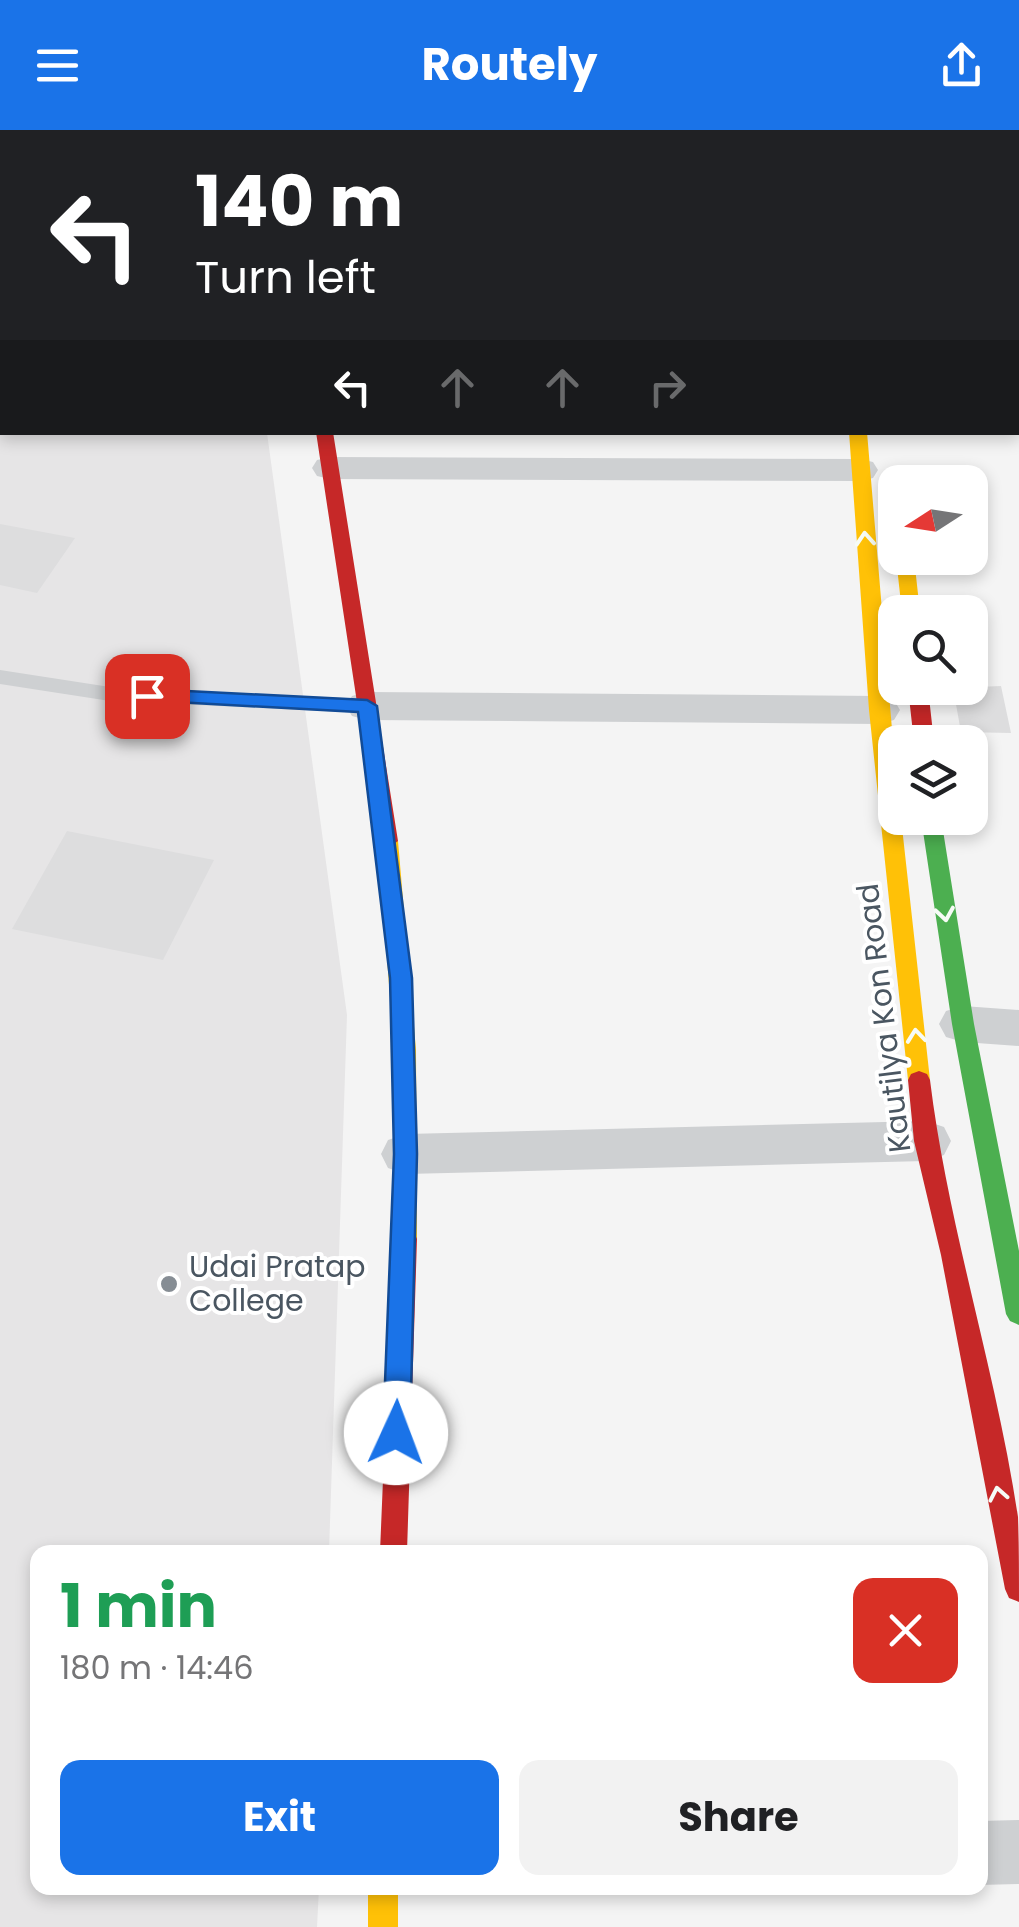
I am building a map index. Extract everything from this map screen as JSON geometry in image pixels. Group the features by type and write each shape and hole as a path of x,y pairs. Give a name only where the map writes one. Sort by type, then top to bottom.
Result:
{"main road":[{"name":"Kautilya Kon Road","path":"858,435 879,710 926,1141 953,1255 1019,1589"},
{"path":"327,450 367,706 401,978 406,1154 393,1545"},
{"path":"935,835 963,1024 1019,1314"},
{"path":"382,1895 383,1927"}],"street":[{"path":"327,450 860,470"},
{"path":"367,706 879,710"},
{"path":"963,1024 1019,1028"},
{"path":"406,1154 926,1141"},
{"path":"988,1852 1019,1852"}],"lane":[{"path":"0,676 110,694 367,706"}],"shaded area":[{"name":"Udai Pratap College","path":"0,435 267,435 347,1015 329,1545 30,1545 30,1895 319,1895 317,1927 0,1927"}],"building":[{"path":"0,524 75,538 37,593 0,585"},
{"path":"1001,686 1011,733 988,733 988,725 960,725 956,705 988,705 988,687"},
{"path":"67,831 214,860 163,960 12,929"}],"traffic: fast":[{"path":"934,835 963,1024 1019,1314"}],"traffic: slow":[{"path":"858,435 879,710 919,1080"},
{"path":"907,575 909,595"},
{"path":"388,841 405,1050 405,1239"},
{"path":"383,1895 383,1927"}],"traffic: jam":[{"path":"324,435 388,841"},
{"path":"920,705 922,725"},
{"path":"919,1080 926,1141 953,1255 1019,1589"},
{"path":"393,1545 405,1239"}],"place":[{"name":"Udai Pratap College","path":"169,1284"}],"route":[{"path":"147,696 367,706 401,978 406,1154 396,1433"}]}
